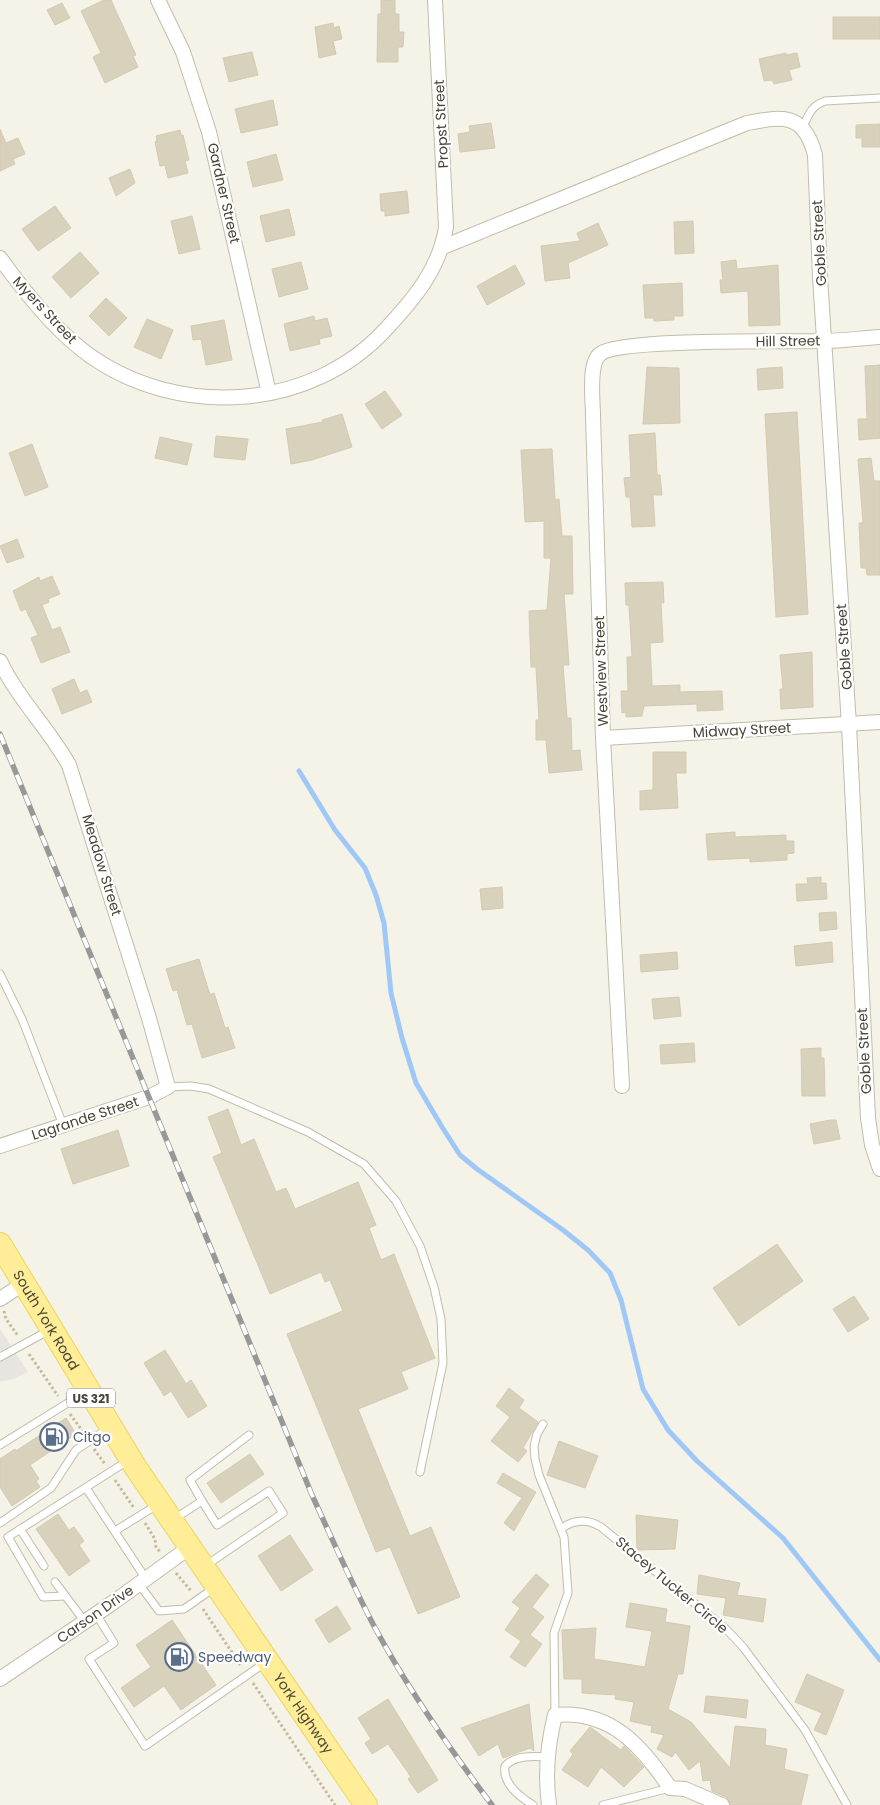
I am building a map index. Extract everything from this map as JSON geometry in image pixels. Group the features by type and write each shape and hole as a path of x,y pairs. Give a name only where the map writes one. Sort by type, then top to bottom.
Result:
{"main road":[{"name":"South York Road","path":"0,1244 22,1284 110,1428 190,1547"},
{"name":"York Highway","path":"190,1547 366,1805"}],"street":[{"name":"Gardner Street","path":"158,0 183,52 209,132 269,393"},
{"name":"Propst Street","path":"436,0 446,227 443,247"},
{"path":"443,247 747,123 773,118 785,119 803,127"},
{"name":"Goble Street","path":"803,127 811,139 815,155 820,277 826,341 848,724 868,1118 872,1145 880,1168"},
{"name":"Myers Street","path":"0,258 62,332 88,355 120,375 174,393 208,398 238,398 269,393 324,377 361,354 394,321 421,288 443,247"},
{"name":"Hill Street","path":"695,342 826,341 880,337"},
{"name":"Westview Street","path":"622,1086 603,738 593,367 595,359 608,349 695,342"},
{"name":"Meadow Street","path":"0,661 17,693 59,747 69,766 138,980 168,1087"},
{"name":"Midway Street","path":"603,738 880,722"},
{"name":"Lagrande Street","path":"0,1146 148,1097 168,1087"},
{"path":"0,1299 22,1284"},
{"name":"Carson Drive","path":"0,1679 190,1547"},
{"path":"549,1805 547,1791 549,1757 555,1715 585,1715 602,1721 629,1738 649,1758 670,1788 684,1789 722,1805"}],"lane":[{"path":"803,127 809,112 817,104 825,101 880,98"},
{"path":"0,974 22,1019 63,1125"},
{"path":"168,1087 191,1086 209,1089 308,1132 364,1164 396,1200 420,1246 434,1287 440,1319 443,1363 420,1472"},
{"path":"0,1357 50,1330"},
{"path":"0,1445 87,1391"},
{"path":"543,1424 537,1434 534,1446 535,1459 538,1475 562,1528 568,1593 554,1633 555,1715"},
{"path":"0,1523 51,1488 76,1450 110,1428"},
{"path":"203,1567 283,1513 270,1491 217,1525 190,1480 249,1435"},
{"path":"65,1596 43,1597 8,1537 130,1459"},
{"path":"86,1488 115,1531 159,1611 184,1610 216,1586"},
{"path":"115,1531 202,1501"},
{"name":"Stacey Tucker Circle","path":"562,1528 576,1521 594,1523 601,1527 726,1629 743,1647 805,1730 847,1805"},
{"path":"20,1530 44,1566"},
{"path":"55,1582 65,1596 114,1643 89,1658 145,1746 267,1662"},
{"path":"534,1805 513,1790 505,1777 505,1766 509,1762 521,1758 549,1757"},
{"path":"603,1805 670,1788"}],"shaded area":[{"path":"0,1329 28,1372 13,1379 0,1382"}],"building":[{"path":"104,0 111,0 136,55 133,56 138,67 105,83 93,57 101,53 81,11"},
{"path":"381,0 395,0 395,14 399,14 399,32 404,32 403,47 398,47 398,62 377,62 378,14 381,14"},
{"path":"62,3 70,18 55,25 47,10"},
{"path":"833,17 880,17 880,39 833,39"},
{"path":"333,23 334,28 339,26 342,39 333,41 336,54 319,58 315,27"},
{"path":"252,52 258,75 229,82 223,58"},
{"path":"786,53 786,55 797,53 800,67 789,70 792,80 774,84 772,80 764,81 759,59"},
{"path":"273,100 278,125 241,133 235,109"},
{"path":"491,123 495,148 460,152 458,134 470,132 469,126"},
{"path":"880,124 880,147 862,147 862,138 856,138 856,125"},
{"path":"0,129 6,143 18,138 25,154 13,159 15,164 0,171"},
{"path":"180,130 189,160 185,161 188,173 168,178 165,165 160,166 155,142 157,141 156,136"},
{"path":"276,154 283,180 253,187 247,162"},
{"path":"130,169 135,183 116,196 109,178"},
{"path":"407,191 409,213 385,216 385,211 381,211 380,194"},
{"path":"55,206 71,228 38,251 22,229"},
{"path":"289,209 295,235 266,242 260,216"},
{"path":"192,216 200,249 179,254 171,221"},
{"path":"693,221 694,253 675,254 674,222"},
{"path":"598,223 608,245 568,263 570,278 545,281 541,246 580,241 577,233"},
{"path":"80,252 99,273 71,298 52,277"},
{"path":"736,260 737,269 778,265 780,325 749,326 748,291 721,293 720,280 723,280 721,262"},
{"path":"301,262 308,289 279,297 272,269"},
{"path":"515,265 525,284 487,305 477,286"},
{"path":"682,283 683,316 674,316 674,320 654,321 654,318 645,318 643,285"},
{"path":"106,298 127,318 109,336 89,316"},
{"path":"314,316 315,321 327,318 332,336 319,339 320,344 290,351 284,324"},
{"path":"147,319 173,330 161,359 134,347"},
{"path":"224,320 232,360 206,365 201,339 193,340 191,326"},
{"path":"880,365 880,438 859,440 858,419 867,419 865,366"},
{"path":"647,367 679,368 680,423 643,424"},
{"path":"782,367 783,388 758,390 757,369"},
{"path":"385,391 402,415 382,429 365,404"},
{"path":"797,412 808,614 776,617 765,414"},
{"path":"342,414 352,447 312,460 291,464 286,429 323,422 322,420"},
{"path":"655,433 657,475 660,475 662,495 653,495 655,526 632,527 630,497 626,497 624,478 631,477 629,435"},
{"path":"216,436 248,439 245,460 214,457"},
{"path":"160,437 192,444 187,465 155,458"},
{"path":"32,444 48,487 25,496 9,453"},
{"path":"552,449 555,500 559,499 562,536 572,536 573,594 564,594 569,665 563,665 567,718 571,718 572,751 580,750 582,770 549,773 546,740 536,740 536,720 539,720 536,667 531,667 529,611 547,610 551,558 544,558 544,521 525,522 521,450"},
{"path":"871,458 874,481 880,481 880,575 867,575 866,568 861,568 859,523 863,523 858,459"},
{"path":"17,539 24,557 7,563 0,546"},
{"path":"52,576 60,594 48,599 49,602 42,605 52,630 60,627 70,652 41,663 31,638 38,635 26,609 21,611 13,591 39,577 40,581"},
{"path":"663,582 664,603 661,603 663,642 650,643 652,686 680,685 680,692 722,691 723,710 697,711 697,704 644,706 642,716 626,717 626,712 622,713 621,691 628,691 627,657 632,657 629,605 626,605 625,583"},
{"path":"812,652 813,707 781,709 780,689 783,689 780,655"},
{"path":"74,679 80,693 87,690 92,702 62,714 52,689"},
{"path":"653,752 686,752 686,773 676,773 678,808 640,810 640,791 653,790"},
{"path":"735,832 735,837 786,835 786,841 794,841 794,853 787,854 787,860 750,862 750,858 708,860 706,834"},
{"path":"821,877 821,883 826,883 827,899 797,901 796,884 808,884 807,878"},
{"path":"502,887 503,908 482,910 480,889"},
{"path":"836,912 837,929 820,931 819,913"},
{"path":"832,942 833,962 796,966 794,946"},
{"path":"677,952 678,969 641,972 640,955"},
{"path":"199,959 210,995 214,993 225,1028 228,1027 235,1048 202,1058 192,1024 187,1025 177,990 173,991 166,969"},
{"path":"679,997 681,1016 654,1019 652,999"},
{"path":"694,1043 695,1062 661,1064 660,1045"},
{"path":"821,1048 821,1058 824,1058 825,1096 802,1096 801,1049"},
{"path":"228,1109 241,1145 254,1139 276,1192 286,1188 295,1209 358,1182 376,1225 369,1228 381,1260 394,1254 435,1358 401,1372 408,1389 358,1409 410,1536 431,1527 460,1597 418,1614 390,1547 376,1552 287,1334 343,1311 330,1280 325,1282 321,1272 270,1294 213,1157 222,1153 208,1117"},
{"path":"836,1120 840,1139 814,1144 810,1124"},
{"path":"118,1130 129,1166 73,1184 61,1149"},
{"path":"777,1244 803,1281 739,1326 713,1288"},
{"path":"854,1296 869,1319 848,1332 833,1309"},
{"path":"165,1350 186,1384 191,1380 207,1406 188,1418 171,1391 164,1396 144,1363"},
{"path":"509,1388 524,1400 519,1408 538,1422 523,1448 527,1451 518,1462 491,1441 510,1417 496,1406"},
{"path":"66,1418 76,1434 30,1465 39,1479 36,1481 40,1487 12,1506 0,1487 0,1459 15,1449 16,1451"},
{"path":"559,1441 598,1456 585,1488 547,1475"},
{"path":"250,1454 264,1474 221,1503 207,1483"},
{"path":"503,1473 536,1492 514,1531 504,1523 522,1498 497,1483"},
{"path":"58,1514 69,1530 74,1527 84,1541 79,1545 90,1561 69,1576 36,1529"},
{"path":"636,1515 678,1520 675,1549 637,1550"},
{"path":"290,1535 313,1570 281,1591 258,1556"},
{"path":"536,1574 549,1585 532,1607 544,1617 530,1635 542,1644 525,1667 510,1657 521,1641 505,1630 520,1608 512,1602"},
{"path":"699,1575 740,1583 737,1595 766,1599 763,1622 723,1615 726,1598 697,1594"},
{"path":"630,1603 667,1609 665,1622 690,1626 683,1674 678,1674 668,1709 691,1722 730,1768 735,1726 766,1729 765,1745 787,1749 784,1769 808,1775 801,1805 731,1805 726,1797 712,1791 710,1780 703,1781 700,1761 689,1770 675,1752 672,1757 657,1749 664,1735 651,1732 652,1726 630,1721 634,1702 615,1699 616,1695 582,1693 582,1679 564,1679 562,1630 596,1628 594,1659 645,1667 652,1631 626,1627"},
{"path":"337,1606 351,1629 329,1643 315,1620"},
{"path":"172,1620 216,1685 181,1710 164,1686 134,1707 121,1688 151,1667 136,1645"},
{"path":"807,1674 844,1690 826,1735 814,1730 822,1713 795,1702"},
{"path":"706,1696 748,1700 746,1718 704,1712"},
{"path":"388,1699 438,1780 418,1793 408,1779 411,1777 388,1744 372,1754 365,1743 371,1739 358,1718"},
{"path":"529,1704 534,1751 530,1748 503,1758 498,1744 479,1756 461,1728"},
{"path":"590,1727 621,1750 624,1746 644,1767 624,1787 601,1767 588,1787 562,1770 573,1754 570,1751"}],"waterway":[{"path":"299,771 335,830 365,868 376,895 384,923 391,993 416,1083 460,1155 563,1230 588,1250 610,1273 621,1300 643,1389 668,1430 697,1461 783,1538 880,1660"}],"railway":[{"path":"0,734 312,1495 358,1594 401,1673 445,1740 492,1805"}],"place":[{"name":"Citgo","path":"54,1437"},
{"name":"Speedway","path":"179,1657"}]}
